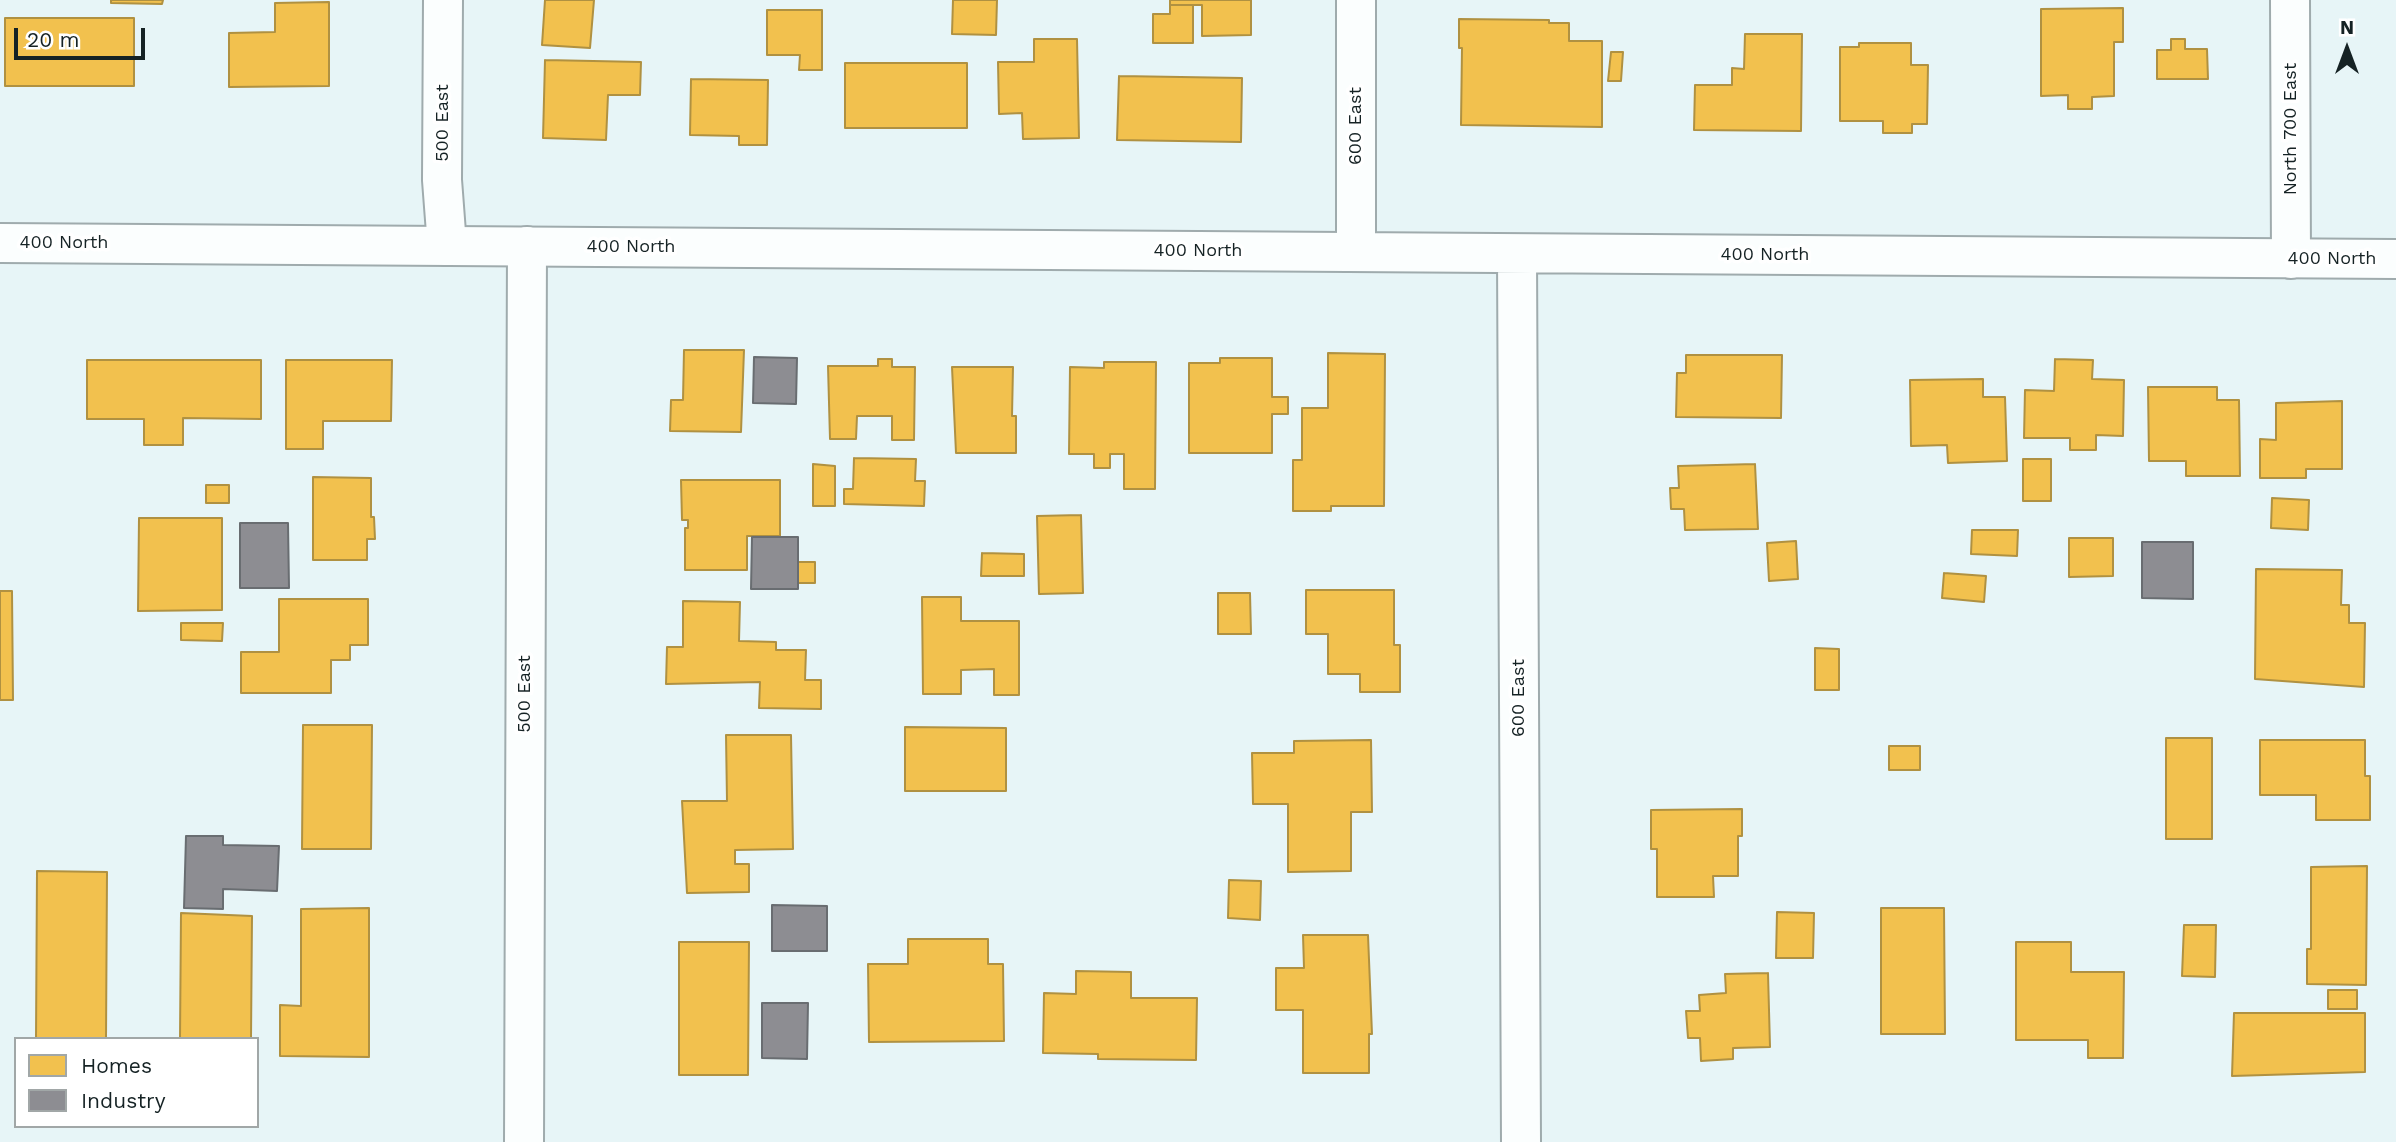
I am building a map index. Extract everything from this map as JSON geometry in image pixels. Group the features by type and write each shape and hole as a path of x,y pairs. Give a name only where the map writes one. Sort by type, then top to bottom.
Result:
{"street":[{"name":"500 East","path":"443,0 443,180 447,246"},
{"name":"600 East","path":"1356,0 1356,252"},
{"name":"North 700 East","path":"2290,0 2291,259"},
{"name":"400 North","path":"0,243 2396,259"},
{"name":"500 East","path":"524,1142 527,246"},
{"name":"600 East","path":"1517,254 1521,1142"}],"building: Homes":[{"path":"111,0 163,0 162,4 111,3"},
{"path":"545,0 594,0 590,48 542,45"},
{"path":"953,0 997,0 996,35 952,34"},
{"path":"1170,0 1251,0 1251,35 1202,36 1202,5 1170,5"},
{"path":"329,2 329,86 229,87 229,33 275,32 275,3"},
{"path":"1170,5 1193,5 1193,43 1153,43 1153,14 1170,14"},
{"path":"2123,8 2123,42 2114,42 2114,96 2092,97 2092,109 2068,109 2068,95 2041,96 2041,9"},
{"path":"767,10 822,10 822,70 799,70 800,55 767,55"},
{"path":"5,18 134,18 134,86 5,86"},
{"path":"1459,19 1549,20 1549,23 1569,23 1569,41 1602,41 1602,127 1461,125 1462,48 1459,48"},
{"path":"1745,34 1802,34 1801,131 1694,130 1695,85 1732,85 1732,68 1744,69"},
{"path":"1034,39 1077,39 1079,138 1023,139 1022,113 999,114 998,62 1034,62"},
{"path":"2171,39 2185,39 2185,49 2207,49 2208,79 2157,79 2157,50 2171,50"},
{"path":"1859,43 1911,43 1911,65 1928,65 1927,124 1912,124 1912,133 1883,133 1883,121 1840,121 1840,47 1859,47"},
{"path":"1611,52 1623,52 1621,81 1608,81"},
{"path":"545,60 641,62 640,95 608,95 606,140 543,138"},
{"path":"845,63 967,63 967,128 845,128"},
{"path":"1119,76 1242,78 1241,142 1117,140"},
{"path":"691,79 768,80 767,145 739,145 739,136 690,135"},
{"path":"684,350 744,350 741,432 670,431 671,400 683,400"},
{"path":"1328,353 1385,354 1384,506 1331,506 1331,511 1293,511 1293,460 1302,460 1302,408 1328,408"},
{"path":"1686,355 1782,355 1781,418 1676,417 1677,373 1686,373"},
{"path":"1220,358 1272,358 1272,397 1288,397 1288,414 1272,414 1272,453 1189,453 1189,363 1220,363"},
{"path":"878,359 892,359 892,367 915,367 914,440 892,440 892,416 857,416 856,439 830,439 828,366 878,366"},
{"path":"2055,359 2093,360 2092,379 2124,380 2123,436 2096,435 2096,450 2070,450 2070,438 2024,438 2025,390 2054,391"},
{"path":"87,360 261,360 261,419 183,418 183,445 144,445 144,419 87,419"},
{"path":"286,360 392,360 391,421 323,421 323,449 286,449"},
{"path":"1104,362 1156,362 1155,489 1124,489 1124,454 1110,454 1110,468 1094,468 1094,454 1069,454 1070,367 1104,368"},
{"path":"952,367 1013,367 1012,416 1016,416 1016,453 956,453"},
{"path":"1983,379 1983,397 2005,397 2007,461 1948,463 1947,445 1911,446 1910,380"},
{"path":"2148,387 2217,387 2217,400 2239,400 2240,476 2186,476 2186,461 2149,461"},
{"path":"2342,401 2342,469 2306,469 2306,478 2260,478 2260,439 2276,440 2276,403"},
{"path":"854,458 916,459 915,481 925,481 924,506 844,504 844,489 853,489"},
{"path":"2023,459 2051,459 2051,501 2023,501"},
{"path":"813,464 835,466 835,506 813,506"},
{"path":"1755,464 1758,529 1685,530 1684,509 1671,509 1670,488 1679,488 1678,466"},
{"path":"313,477 371,478 371,517 374,517 375,539 367,539 367,560 313,560"},
{"path":"681,480 780,480 780,536 747,536 747,570 685,570 685,528 688,528 688,520 682,520"},
{"path":"206,485 229,485 229,503 206,503"},
{"path":"2272,498 2309,500 2308,530 2271,528"},
{"path":"1081,515 1083,593 1039,594 1037,516"},
{"path":"139,518 222,518 222,610 138,611"},
{"path":"1972,530 2018,530 2017,556 1971,554"},
{"path":"2069,538 2113,538 2113,576 2069,577"},
{"path":"1796,541 1798,579 1769,581 1767,543"},
{"path":"982,553 1024,554 1024,576 981,576"},
{"path":"798,562 815,562 815,583 798,583"},
{"path":"2256,569 2342,570 2341,605 2349,605 2349,623 2365,623 2364,687 2255,679"},
{"path":"1944,573 1986,576 1984,602 1942,598"},
{"path":"1306,590 1394,590 1394,645 1400,645 1400,692 1360,692 1360,674 1328,674 1328,634 1306,634"},
{"path":"0,591 12,591 13,700 0,700"},
{"path":"1218,593 1250,593 1251,634 1218,634"},
{"path":"922,597 961,597 961,621 1019,621 1019,695 994,695 994,669 961,670 961,694 923,694"},
{"path":"279,599 368,599 368,645 350,645 350,660 331,660 331,693 241,693 241,652 279,652"},
{"path":"683,601 740,602 739,641 776,642 776,650 806,650 805,680 821,680 821,709 759,708 760,682 666,684 667,647 683,647"},
{"path":"181,623 223,623 222,641 181,640"},
{"path":"1815,648 1839,649 1839,690 1815,690"},
{"path":"303,725 372,725 371,849 302,849"},
{"path":"905,727 1006,728 1006,791 905,791"},
{"path":"726,735 791,735 793,849 735,850 735,864 749,864 749,892 687,893 682,801 727,801"},
{"path":"2166,738 2212,738 2212,839 2166,839"},
{"path":"1371,740 1372,812 1351,812 1351,871 1288,872 1288,804 1253,804 1252,753 1294,753 1294,741"},
{"path":"2260,740 2365,740 2365,776 2370,776 2370,820 2316,820 2316,795 2260,795"},
{"path":"1889,746 1920,746 1920,770 1889,770"},
{"path":"1742,809 1742,836 1738,836 1738,876 1713,876 1714,897 1657,897 1657,849 1651,849 1651,810"},
{"path":"2367,866 2366,985 2307,984 2307,949 2311,949 2311,867"},
{"path":"37,871 107,872 106,1037 36,1037"},
{"path":"1229,880 1261,881 1260,920 1228,918"},
{"path":"369,908 369,1057 280,1056 280,1005 301,1006 301,909"},
{"path":"1881,908 1944,908 1945,1034 1881,1034"},
{"path":"1777,912 1814,913 1813,958 1776,958"},
{"path":"181,913 252,916 251,1037 180,1037"},
{"path":"2184,925 2216,925 2215,977 2182,976"},
{"path":"1303,935 1368,935 1372,1034 1369,1034 1369,1073 1303,1073 1303,1010 1276,1010 1276,968 1304,968"},
{"path":"908,939 988,939 988,964 1003,964 1004,1041 869,1042 868,964 908,964"},
{"path":"679,942 749,942 748,1075 679,1075"},
{"path":"2016,942 2071,942 2071,972 2124,972 2123,1058 2088,1058 2088,1040 2016,1040"},
{"path":"1076,971 1131,972 1131,998 1197,998 1196,1060 1098,1059 1098,1054 1043,1053 1044,993 1076,994"},
{"path":"1768,973 1770,1047 1733,1048 1733,1059 1701,1061 1700,1038 1688,1038 1686,1011 1700,1011 1699,995 1726,993 1725,974"},
{"path":"2328,990 2357,990 2357,1009 2328,1009"},
{"path":"2234,1013 2365,1013 2365,1072 2232,1076"}],"building: Industry":[{"path":"754,357 797,358 796,404 753,403"},
{"path":"240,523 288,523 289,588 240,588"},
{"path":"752,537 798,537 798,589 751,589"},
{"path":"2142,542 2193,542 2193,599 2142,598"},
{"path":"186,836 223,836 223,845 279,846 277,891 223,889 223,909 184,908"},
{"path":"772,905 827,906 827,951 772,951"},
{"path":"762,1003 808,1003 807,1059 762,1058"}]}
